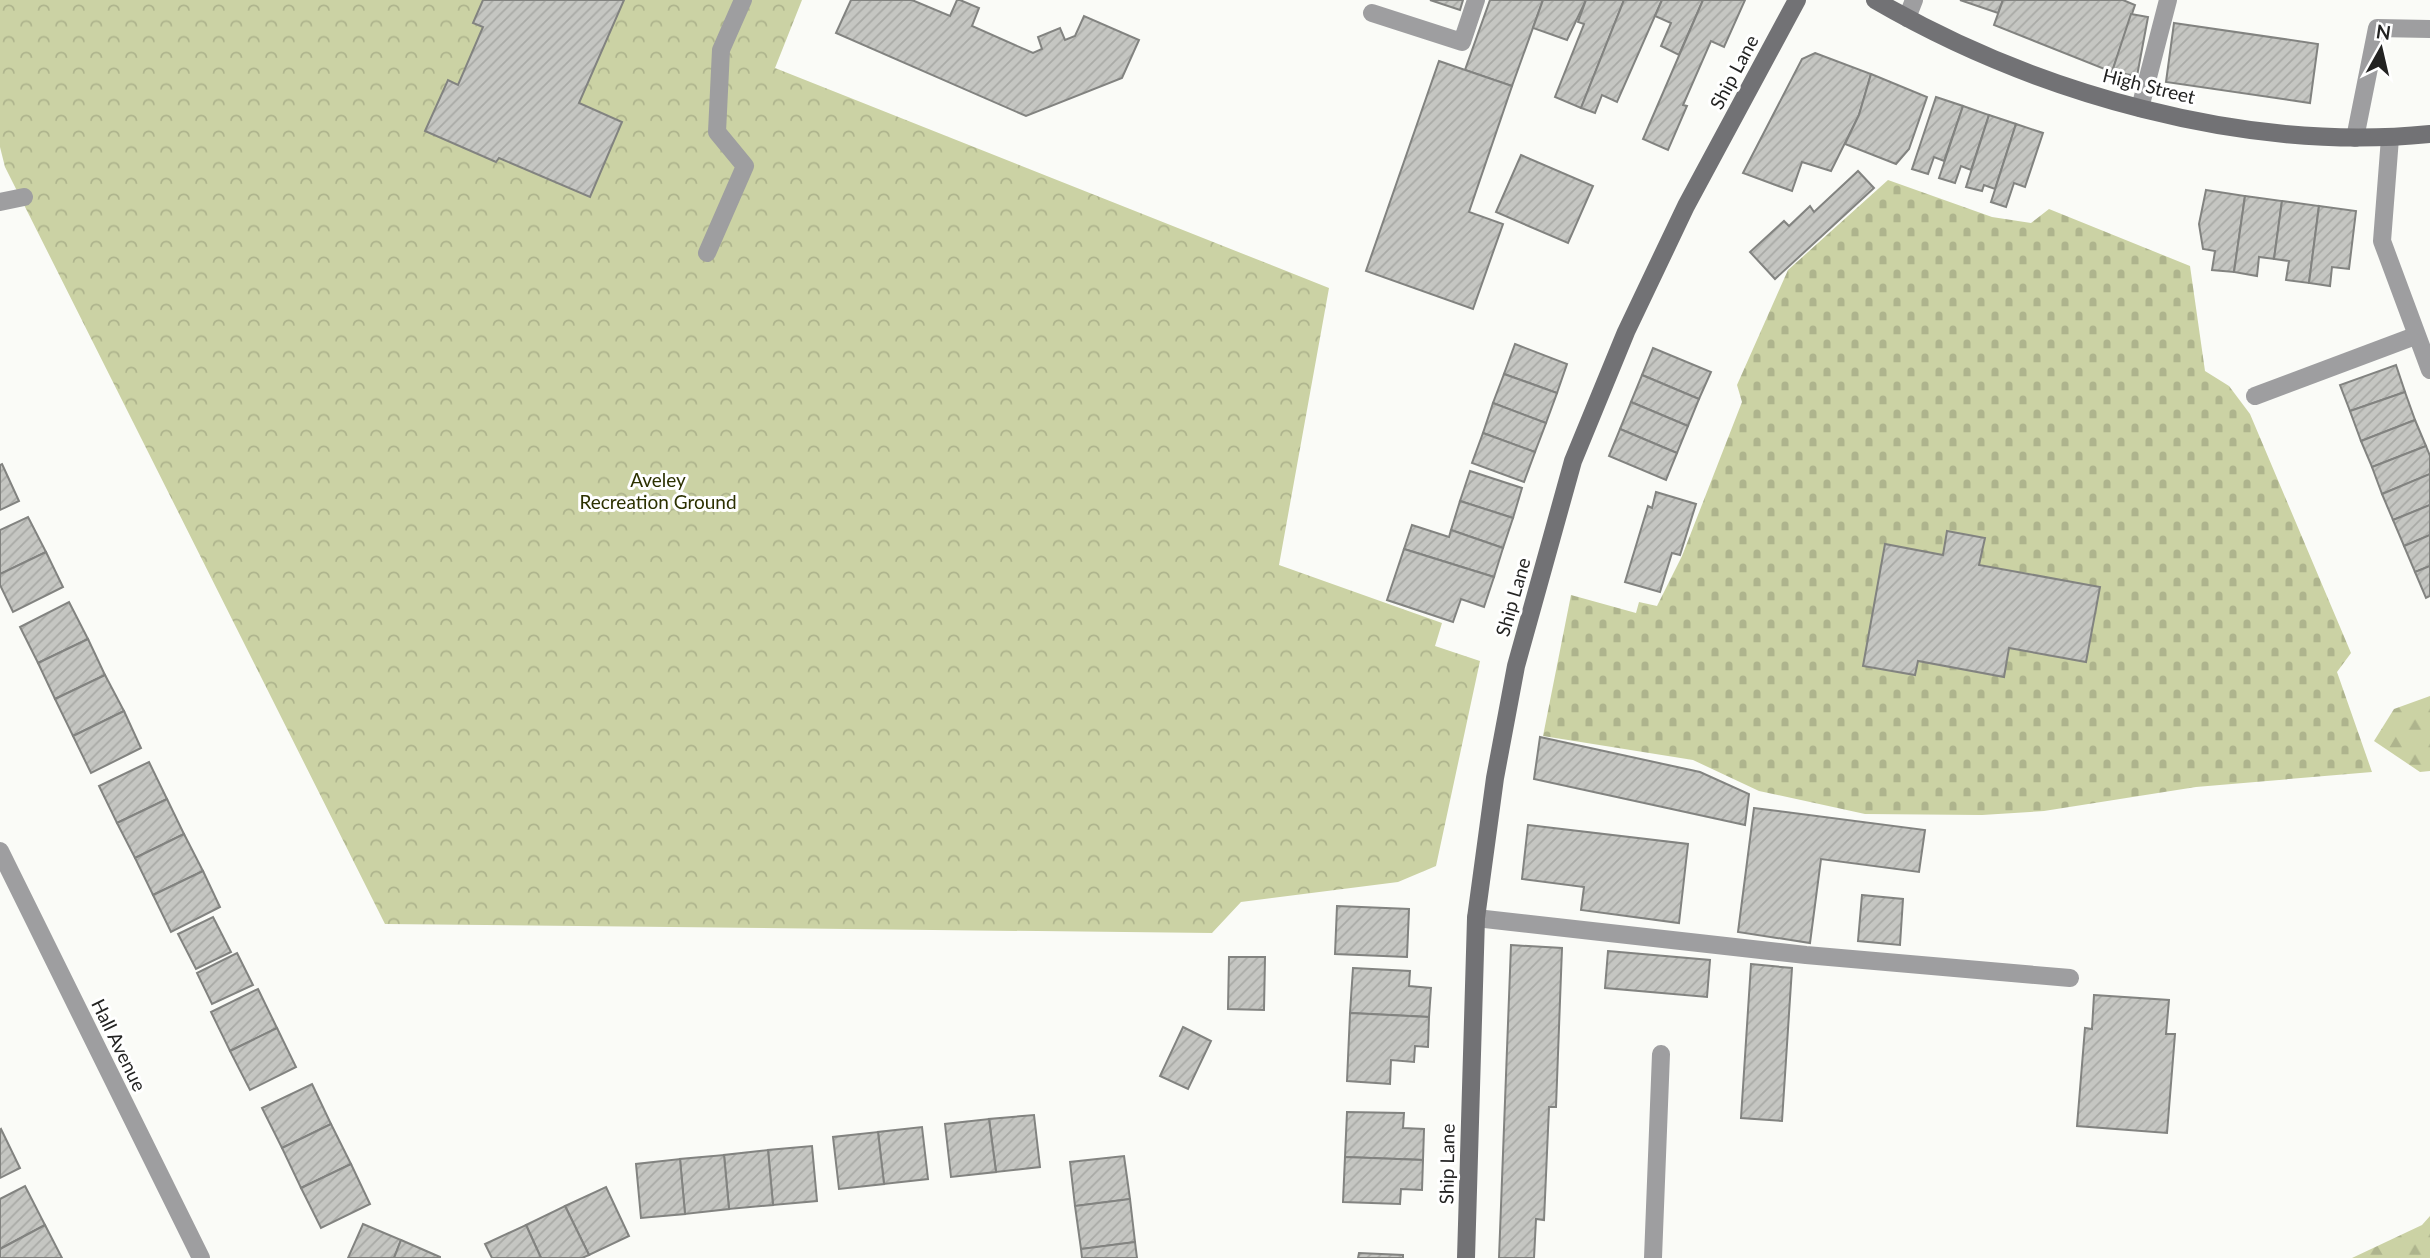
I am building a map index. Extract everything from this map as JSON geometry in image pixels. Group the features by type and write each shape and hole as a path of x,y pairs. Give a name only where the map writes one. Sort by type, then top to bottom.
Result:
{"street":[{"path":"707,253 745,166 717,132 721,50 743,0"},
{"path":"1372,13 1462,42 1476,0"},
{"name":"Ship Lane","path":"1466,1258 1476,918 1495,778 1516,666 1573,461 1626,332 1686,206 1797,0"},
{"name":"High Street","path":"1875,0 1986,56 2140,108 2223,125 2312,137 2390,138 2430,134"},
{"path":"1907,18 1914,0"},
{"path":"2140,108 2168,0"},
{"path":"2356,138 2377,29 2430,29"},
{"path":"2390,138 2382,241 2415,336 2430,370"},
{"path":"0,202 24,197"},
{"path":"2255,396 2415,336"},
{"name":"Hall Avenue","path":"0,851 201,1258"},
{"path":"1476,918 1806,955 2070,978"},
{"path":"1653,1258 1661,1054"}],"green space":[{"name":"Aveley Recreation Ground","path":"0,0 802,0 775,68 1329,288 1279,565 1442,623 1435,646 1480,661 1436,866 1398,882 1241,902 1212,933 385,924 5,167 0,147"},
{"path":"1888,180 1992,217 2031,223 2049,209 2190,266 2205,371 2229,386 2250,414 2351,653 2337,672 2372,772 2196,787 2044,811 1982,815 1865,814 1759,791 1693,760 1543,736 1571,595 1636,613 1639,602 1657,606 1682,556 1742,402 1737,385 1788,270"},
{"path":"2430,696 2430,771 2420,772 2374,741 2394,709"},
{"path":"2430,1216 2430,1258 2352,1258 2422,1225"}],"building":[{"path":"483,0 624,0 579,103 622,122 590,197 499,158 496,162 425,131 448,80 458,85 483,27 473,23"},
{"path":"851,0 912,0 950,16 957,0 960,0 979,8 972,26 1033,53 1042,49 1038,37 1060,28 1065,40 1075,36 1084,16 1139,40 1122,78 1026,116 836,33"},
{"path":"1430,0 1463,0 1460,10"},
{"path":"1490,0 1543,0 1512,86 1465,70"},
{"path":"1543,0 1586,0 1567,40 1533,28"},
{"path":"1586,0 1624,0 1581,108 1555,97 1584,24 1578,22"},
{"path":"1624,0 1662,0 1617,102 1602,95 1595,113 1581,108"},
{"path":"1662,0 1703,0 1679,55 1661,46 1671,23 1655,16"},
{"path":"1703,0 1745,0 1724,47 1711,41 1683,105 1687,106 1668,150 1643,139"},
{"path":"1960,0 2003,0 1998,13"},
{"path":"2003,0 2123,0 2135,5 2112,72 1994,25"},
{"path":"2131,14 2148,17 2137,76 2112,72"},
{"path":"2174,23 2318,44 2310,103 2166,82"},
{"path":"1815,53 1871,74 1859,115 1831,171 1802,162 1792,191 1743,173 1802,59"},
{"path":"1439,61 1512,86 1469,212 1503,224 1473,309 1366,271"},
{"path":"1871,74 1927,97 1909,149 1896,164 1845,144 1859,115"},
{"path":"1936,97 1963,106 1944,161 1934,157 1928,174 1912,169"},
{"path":"1963,106 1989,115 1971,170 1961,166 1955,183 1939,178"},
{"path":"1989,115 2016,124 1995,189 1984,185 1982,191 1966,187"},
{"path":"2016,124 2043,133 2025,187 2014,183 2006,207 1991,202"},
{"path":"1521,155 1593,186 1568,243 1496,212"},
{"path":"1858,171 1874,188 1775,279 1750,252 1784,221 1789,226 1810,206 1814,212"},
{"path":"2206,190 2245,196 2234,272 2212,270 2215,251 2203,249 2199,224"},
{"path":"2245,196 2282,201 2274,259 2259,257 2257,276 2234,272"},
{"path":"2282,201 2319,206 2309,283 2286,280 2289,261 2274,259"},
{"path":"2319,206 2356,211 2349,269 2332,267 2330,286 2309,283"},
{"path":"1515,344 1567,364 1557,393 1504,374"},
{"path":"1653,348 1711,372 1699,399 1642,375"},
{"path":"2396,365 2405,392 2350,411 2340,385"},
{"path":"1504,374 1557,393 1546,423 1493,403"},
{"path":"1642,375 1699,399 1688,426 1631,402"},
{"path":"2405,392 2415,420 2361,441 2350,411"},
{"path":"1631,402 1688,426 1677,453 1620,429"},
{"path":"1493,403 1546,423 1535,452 1483,433"},
{"path":"2415,420 2426,446 2372,467 2361,441"},
{"path":"1620,429 1677,453 1666,480 1609,456"},
{"path":"1483,433 1535,452 1524,482 1472,463"},
{"path":"2426,446 2430,456 2430,474 2382,494 2372,467"},
{"path":"2,464 19,501 0,510 0,465"},
{"path":"1470,471 1522,488 1513,518 1460,501"},
{"path":"2430,474 2430,505 2393,520 2382,494"},
{"path":"1656,492 1696,504 1680,555 1672,553 1660,592 1625,582 1648,506 1652,508"},
{"path":"1460,501 1513,518 1503,548 1451,530"},
{"path":"2430,505 2430,535 2404,546 2393,520"},
{"path":"28,517 46,552 0,574 0,530"},
{"path":"1412,525 1449,537 1451,530 1503,548 1494,577 1404,549"},
{"path":"1947,531 1985,538 1979,565 2100,587 2086,662 2009,648 2004,677 1918,661 1915,675 1863,666 1885,544 1943,555"},
{"path":"2430,535 2430,566 2415,572 2404,546"},
{"path":"1404,549 1494,577 1484,607 1461,599 1453,622 1387,600"},
{"path":"46,552 63,587 13,612 0,585 0,574"},
{"path":"2430,566 2430,596 2426,598 2415,572"},
{"path":"69,602 88,639 38,663 20,627"},
{"path":"88,639 105,675 55,699 38,663"},
{"path":"105,675 124,711 73,736 55,699"},
{"path":"124,711 141,748 91,773 73,736"},
{"path":"1540,737 1700,772 1749,794 1745,825 1534,779"},
{"path":"149,762 167,799 117,823 99,786"},
{"path":"167,799 184,834 135,858 117,823"},
{"path":"1754,808 1925,830 1919,872 1821,859 1810,943 1738,932"},
{"path":"1528,825 1688,844 1679,923 1581,910 1584,887 1522,879"},
{"path":"184,834 203,871 153,895 135,858"},
{"path":"203,871 220,907 171,932 153,895"},
{"path":"1862,895 1903,899 1900,945 1858,941"},
{"path":"1337,906 1409,909 1407,957 1335,954"},
{"path":"213,917 231,952 196,969 178,934"},
{"path":"1511,945 1562,948 1556,1107 1549,1107 1544,1220 1536,1219 1534,1258 1499,1258"},
{"path":"1608,951 1710,960 1707,997 1605,988"},
{"path":"237,953 253,985 212,1004 197,973"},
{"path":"1229,957 1265,957 1264,1010 1228,1009"},
{"path":"1751,964 1792,968 1782,1121 1741,1118"},
{"path":"1353,968 1410,971 1409,986 1431,988 1429,1017 1350,1013"},
{"path":"258,989 277,1028 230,1051 211,1012"},
{"path":"2094,995 2169,1000 2166,1034 2175,1034 2167,1133 2077,1126 2085,1028 2092,1029"},
{"path":"1350,1013 1429,1017 1428,1047 1415,1046 1414,1062 1391,1060 1390,1084 1347,1081"},
{"path":"1183,1027 1211,1041 1188,1089 1160,1076"},
{"path":"277,1028 296,1067 250,1090 230,1051"},
{"path":"312,1084 331,1124 282,1148 262,1108"},
{"path":"1347,1112 1404,1113 1403,1128 1424,1129 1423,1160 1345,1157"},
{"path":"1034,1115 1040,1167 996,1172 989,1119"},
{"path":"989,1119 996,1172 951,1177 945,1124"},
{"path":"331,1124 351,1164 301,1188 282,1148"},
{"path":"922,1127 928,1179 884,1184 878,1132"},
{"path":"0,1130 20,1168 0,1178"},
{"path":"878,1132 884,1184 839,1189 833,1137"},
{"path":"812,1146 817,1201 773,1205 768,1150"},
{"path":"768,1150 773,1205 729,1209 724,1155"},
{"path":"724,1155 729,1209 685,1214 680,1159"},
{"path":"1124,1156 1130,1199 1075,1206 1070,1162"},
{"path":"1345,1157 1423,1160 1422,1190 1401,1189 1400,1204 1343,1202"},
{"path":"680,1159 685,1214 641,1218 636,1164"},
{"path":"351,1164 370,1204 321,1228 301,1188"},
{"path":"25,1186 45,1225 0,1249 0,1199"},
{"path":"606,1187 629,1236 589,1255 565,1206"},
{"path":"1130,1199 1135,1242 1081,1249 1075,1206"},
{"path":"565,1206 589,1255 582,1258 541,1258 526,1225"},
{"path":"363,1224 401,1240 394,1258 348,1258"},
{"path":"45,1225 62,1258 0,1258 0,1249"},
{"path":"526,1225 541,1258 492,1258 485,1244"},
{"path":"401,1240 440,1257 440,1258 394,1258"},
{"path":"1135,1242 1137,1258 1082,1258 1081,1249"},
{"path":"1359,1253 1403,1255 1403,1258 1358,1258"}]}
